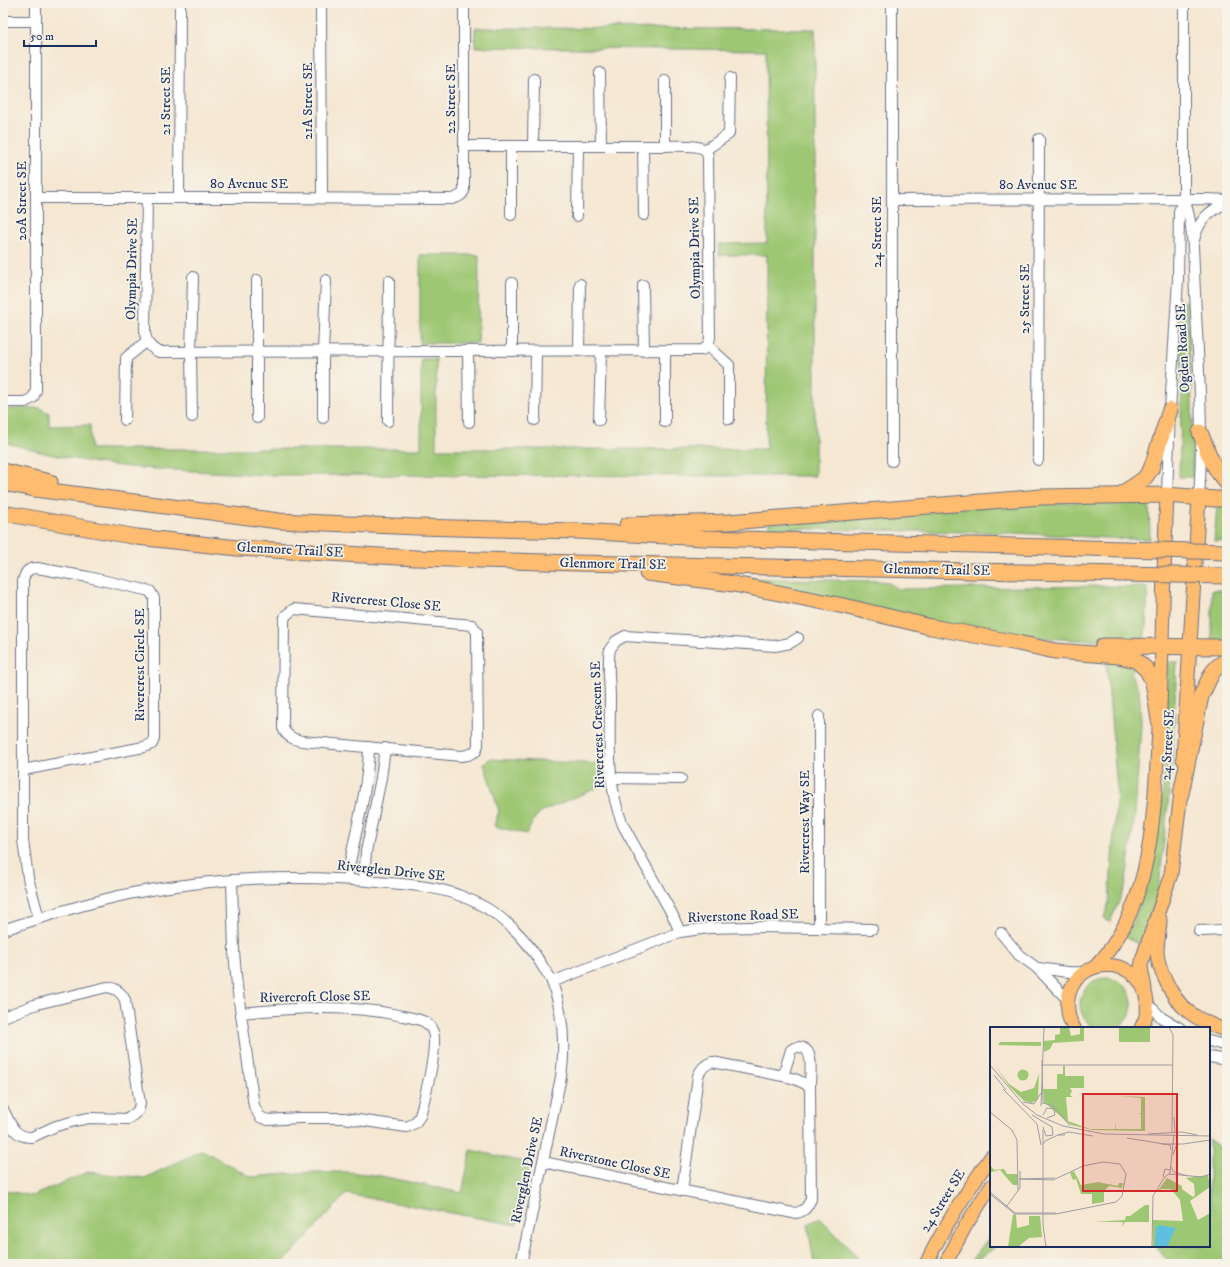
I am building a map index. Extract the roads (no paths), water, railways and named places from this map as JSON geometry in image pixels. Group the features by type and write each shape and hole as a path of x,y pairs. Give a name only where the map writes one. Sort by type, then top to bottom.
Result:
{"highway":[{"path":"1119,495 1144,479 1152,470 1170,410"},
{"path":"1200,432 1211,460 1221,477 1227,483"},
{"path":"3,471 145,504"},
{"name":"Glenmore Trail SE","path":"3,483 35,489 279,521 417,527 576,531 712,539 1227,552"},
{"path":"576,531 611,526 729,522 1041,497 1167,495 1227,499"},
{"name":"Glenmore Trail SE","path":"3,513 137,538 246,548 416,558 576,563 1227,576"},
{"path":"3,523 58,533 137,538"},
{"path":"576,563 734,584 844,606 931,627 1055,650 1119,656 1136,660 1147,670 1153,682 1159,720"},
{"path":"1018,643 1072,646 1227,647"},
{"path":"1181,794 1201,696 1212,673 1218,666 1227,660"}],"main road":[{"name":"24 Street SE","path":"1067,1003 1073,984 1078,977 1091,969 1113,946 1134,907 1145,869 1155,803 1167,495"},
{"name":"24 Street SE","path":"1148,1004 1141,967 1142,957 1171,874 1181,794 1199,497"},
{"path":"1159,908 1160,930 1157,952 1158,961 1168,986 1176,1000 1186,1011 1208,1024 1227,1031"},
{"path":"1091,969 1112,965 1127,970 1137,978 1144,989"},
{"path":"1065,1027 1067,1003"},
{"path":"1067,1003 1069,1018 1074,1027"},
{"path":"1141,1027 1147,1013 1148,1004"},
{"name":"24 Street SE","path":"926,1264 952,1215 990,1158"},
{"path":"945,1264 966,1225 990,1188"}],"street":[{"name":"20A Street SE","path":"3,402 25,402 33,398 36,390 36,3"},
{"name":"21 Street SE","path":"179,198 180,3"},
{"name":"21A Street SE","path":"322,3 322,198"},
{"name":"22 Street SE","path":"462,195 464,191 465,146 464,3"},
{"name":"24 Street SE","path":"892,3 892,460"},
{"name":"Ogden Road SE","path":"1184,3 1184,199 1189,211 1193,246 1199,364 1199,497"},
{"path":"3,21 36,21"},
{"path":"600,73 601,146"},
{"path":"465,146 694,146 705,150 729,134 730,78"},
{"path":"533,146 534,79"},
{"path":"665,80 665,146"},
{"name":"25 Street SE","path":"1038,460 1039,138"},
{"path":"512,146 512,215"},
{"path":"577,216 578,146"},
{"path":"643,146 644,215"},
{"name":"Olympia Drive SE","path":"705,150 708,160 710,337 708,346"},
{"name":"80 Avenue SE","path":"36,198 452,199 462,195"},
{"name":"Olympia Drive SE","path":"147,198 145,332 147,341"},
{"name":"Ogden Road SE","path":"1167,495 1170,410 1178,279 1179,211 1184,199"},
{"name":"80 Avenue SE","path":"893,200 1227,200"},
{"path":"1193,246 1197,229 1201,222 1215,210 1227,203"},
{"path":"192,417 191,352 193,277"},
{"path":"257,280 257,418"},
{"path":"323,418 323,352 326,280"},
{"path":"388,421 389,281"},
{"path":"512,283 512,351"},
{"path":"579,351 580,284"},
{"path":"643,285 644,351"},
{"path":"125,420 126,358 147,341 152,348 159,352 644,351 702,350 708,346 729,365 729,419"},
{"path":"665,350 666,422"},
{"path":"468,351 469,422"},
{"path":"535,420 536,351"},
{"path":"599,420 601,351"},
{"name":"Rivercrest Circle SE","path":"23,770 144,747 152,744 154,739 154,598 150,591 88,577 37,568 27,570 24,574 22,840 31,892 39,918"},
{"name":"Rivercrest Close SE","path":"294,609 309,610 467,624 475,628 477,638 478,745 476,751 462,756 369,747 302,741 290,737 285,733 283,728 284,620 289,611 294,609"},
{"name":"Rivercrest Crescent SE","path":"680,932 672,914 623,825 613,792 610,757 610,653 612,645 625,636 775,646 790,643 798,638"},
{"name":"Rivercrest Way SE","path":"819,716 819,928"},
{"path":"347,880 369,765 369,747"},
{"path":"364,880 366,852 381,778 385,748"},
{"path":"612,778 681,779"},
{"name":"Riverglen Drive SE","path":"3,930 39,918 133,893 177,886 232,880 272,878 364,880 404,884 460,895 494,913 518,933 536,956 552,982 563,1027 563,1060 521,1264"},
{"name":"Rivercroft Close SE","path":"232,880 234,952 237,986 254,1106 260,1117 268,1120 298,1118 344,1118 373,1121 401,1127 412,1125 418,1120 431,1066 433,1051 433,1032 429,1025 425,1022 381,1011 361,1009 276,1009 241,1013"},
{"name":"Riverstone Road SE","path":"552,982 680,932 709,928 872,929"},
{"path":"1199,931 1227,930"},
{"path":"1001,933 1019,954 1037,968 1067,1003"},
{"path":"1037,968 1066,973 1077,973 1091,969"},
{"path":"3,1017 37,1004 107,987 117,990 121,993 125,1000 140,1104 138,1112 128,1119 89,1118 65,1123 27,1138 18,1135 14,1131 3,1109"},
{"path":"1148,1004 1162,1018 1178,1027"},
{"path":"1210,1041 1227,1046"},
{"name":"Riverstone Close SE","path":"543,1162 793,1214 804,1211 808,1207 811,1199 810,1058 809,1052 805,1048 797,1047 791,1050 783,1076"},
{"path":"1210,1057 1227,1060"},
{"name":"Riverstone Close SE","path":"682,1191 698,1076 700,1070 705,1064 712,1062 783,1076 795,1079 810,1086"}]}
